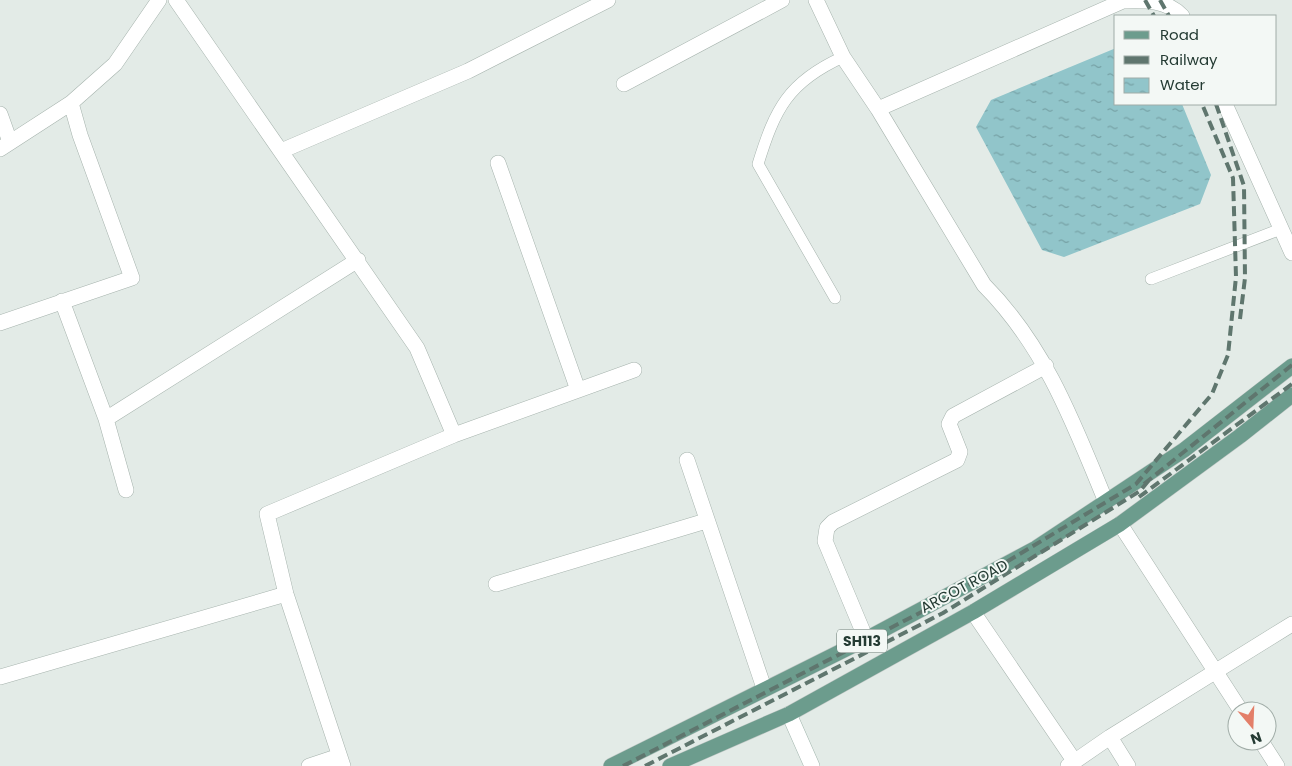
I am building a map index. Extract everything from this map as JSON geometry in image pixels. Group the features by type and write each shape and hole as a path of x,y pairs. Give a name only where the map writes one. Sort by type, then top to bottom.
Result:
{"main road":[{"name":"ARCOT ROAD","path":"610,766 866,639 1036,548 1184,450 1292,366"},
{"name":"ARCOT ROAD","path":"670,766 789,714 973,612 1120,524 1240,436 1292,395"}],"street":[{"path":"0,114 5,146 71,103 115,64 159,0"},
{"path":"176,0 358,260 417,348 454,435"},
{"path":"624,84 782,0"},
{"path":"816,0 843,57 878,109 984,285 1003,305 1046,366 1070,414 1106,502"},
{"path":"878,109 1123,1 1161,2 1175,8 1181,15"},
{"path":"281,151 468,71 600,2"},
{"path":"0,323 132,278 80,135 71,103"},
{"path":"1225,105 1292,253"},
{"path":"498,162 578,390"},
{"path":"106,419 358,260"},
{"path":"62,301 106,419 126,490"},
{"path":"866,639 825,541 827,528 834,522 957,460 960,452 949,424 954,416 1046,366"},
{"path":"309,766 341,761 286,594 266,514 454,435 634,370"},
{"path":"687,460 706,521 764,688"},
{"path":"496,584 706,521"},
{"path":"1120,524 1235,701"},
{"path":"0,678 286,594"},
{"path":"973,612 1071,764 1110,737 1292,624"},
{"path":"789,714 812,766"},
{"path":"1110,737 1128,766"},
{"path":"1267,751 1277,766"}],"lane":[{"path":"835,298 758,164 770,126 787,96 818,68 843,57"},
{"path":"1150,279 1281,229"}],"water":[{"path":"1114,49 1114,105 1182,105 1211,175 1200,204 1064,257 1042,250 976,127 991,100"}],"railway":[{"path":"1145,0 1153,15"},
{"path":"1160,0 1168,15"},
{"path":"623,766 935,605 1136,484 1212,394 1228,355 1236,277 1233,178 1202,105"},
{"path":"1216,105 1244,186 1245,278 1240,319"},
{"path":"1144,484 1292,365"},
{"path":"1139,497 1292,384"},
{"path":"645,766 943,613 1140,491 1149,480"}]}
